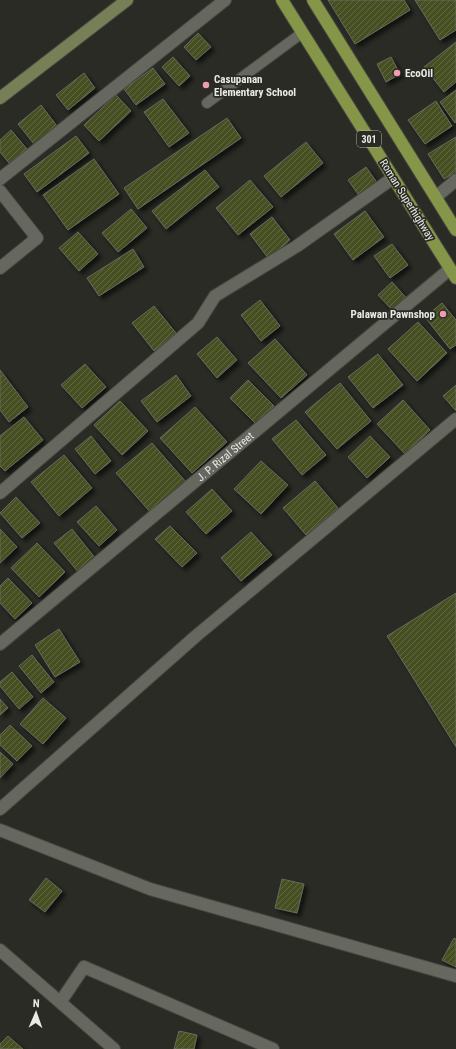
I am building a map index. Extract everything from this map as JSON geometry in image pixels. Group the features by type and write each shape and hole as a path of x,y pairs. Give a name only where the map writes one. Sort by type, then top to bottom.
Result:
{"main road":[{"name":"Roman Superhighway","path":"282,0 453,273"},
{"name":"301","path":"313,0 456,230"}],"street":[{"path":"0,98 127,0"},
{"path":"0,179 225,0"},
{"path":"0,493 198,323 215,296 297,246 393,178"},
{"path":"436,197 456,180"},
{"path":"0,191 37,238 0,268"},
{"name":"J. P. Rizal Street","path":"0,644 453,273"},
{"path":"0,808 196,636 456,419"},
{"path":"0,830 150,889 456,976"},
{"path":"0,950 114,1049"},
{"path":"61,1002 84,968 273,1049"}],"lane":[{"path":"207,103 302,33"}],"building":[{"path":"328,0 404,0 410,10 355,44"},
{"path":"415,0 456,0 456,30 440,40"},
{"path":"198,33 211,47 196,60 184,47"},
{"path":"456,42 456,82 444,92 424,67"},
{"path":"173,57 190,76 179,86 162,67"},
{"path":"391,57 400,74 386,82 377,64"},
{"path":"153,68 165,84 136,105 124,89"},
{"path":"84,73 95,88 68,110 56,95"},
{"path":"456,90 456,122 455,123 440,102"},
{"path":"116,95 131,111 99,141 84,125"},
{"path":"163,99 189,133 169,147 144,112"},
{"path":"436,101 452,126 425,144 408,120"},
{"path":"41,105 57,126 34,144 18,124"},
{"path":"227,118 241,138 138,209 124,188"},
{"path":"11,130 27,149 9,163 0,152 0,140"},
{"path":"76,136 89,153 37,192 24,174"},
{"path":"456,137 456,172 444,179 428,154"},
{"path":"306,142 323,163 281,197 264,176"},
{"path":"94,159 119,194 68,230 43,195"},
{"path":"366,167 378,184 360,197 348,180"},
{"path":"205,170 219,187 166,229 152,211"},
{"path":"250,180 273,207 238,235 216,208"},
{"path":"131,209 147,228 118,252 102,233"},
{"path":"365,211 384,237 353,260 334,234"},
{"path":"272,217 290,240 268,258 250,234"},
{"path":"78,232 98,254 79,271 59,248"},
{"path":"392,244 408,265 390,278 374,256"},
{"path":"133,249 144,267 99,296 87,278"},
{"path":"392,282 409,301 395,313 378,295"},
{"path":"260,300 280,326 261,341 241,315"},
{"path":"442,303 456,320 456,345 450,349 425,317"},
{"path":"154,306 176,333 154,351 132,323"},
{"path":"418,322 447,353 417,381 388,349"},
{"path":"217,337 237,360 217,378 197,354"},
{"path":"275,339 307,375 281,398 248,363"},
{"path":"378,354 403,385 373,408 348,377"},
{"path":"85,364 106,387 82,408 61,385"},
{"path":"0,370 28,407 9,422 0,410"},
{"path":"176,375 191,396 157,422 141,401"},
{"path":"248,380 274,406 256,424 230,398"},
{"path":"340,383 371,421 337,449 305,412"},
{"path":"456,385 456,411 443,396"},
{"path":"403,400 430,430 405,454 377,424"},
{"path":"120,401 148,431 122,455 94,425"},
{"path":"195,407 227,442 192,473 160,438"},
{"path":"24,417 43,440 5,471 0,466 0,436"},
{"path":"296,420 326,455 302,475 272,439"},
{"path":"91,436 111,461 95,474 75,449"},
{"path":"370,436 390,457 367,478 348,457"},
{"path":"152,443 186,482 151,513 116,473"},
{"path":"64,455 92,488 59,516 31,482"},
{"path":"261,461 288,485 261,514 234,489"},
{"path":"315,481 338,508 306,535 283,508"},
{"path":"212,489 232,511 206,534 186,512"},
{"path":"16,497 40,523 22,538 0,513"},
{"path":"96,506 117,530 99,546 77,522"},
{"path":"170,526 197,553 182,567 155,539"},
{"path":"0,529 17,547 0,563"},
{"path":"72,529 96,559 79,573 54,543"},
{"path":"251,532 272,555 241,581 221,558"},
{"path":"37,543 65,572 39,597 11,568"},
{"path":"8,578 32,603 15,619 0,603 0,586"},
{"path":"456,593 456,747 387,636"},
{"path":"59,629 80,662 55,677 35,645"},
{"path":"32,655 54,682 41,693 19,666"},
{"path":"12,672 33,697 19,709 0,686 0,682"},
{"path":"43,698 66,718 43,744 20,724"},
{"path":"0,699 8,708 0,715"},
{"path":"10,725 32,746 17,761 0,745 0,735"},
{"path":"0,752 13,764 0,778"},
{"path":"46,878 62,891 45,912 29,900"},
{"path":"282,879 304,884 297,913 275,908"},
{"path":"454,938 456,939 456,967 442,960"},
{"path":"179,1031 197,1035 194,1049 174,1049"},
{"path":"8,1036 23,1049 0,1049 0,1044"}],"place":[{"name":"EcoOil","path":"397,73"},
{"name":"Casupanan Elementary School","path":"206,85"},
{"name":"Palawan Pawnshop","path":"443,314"}]}
